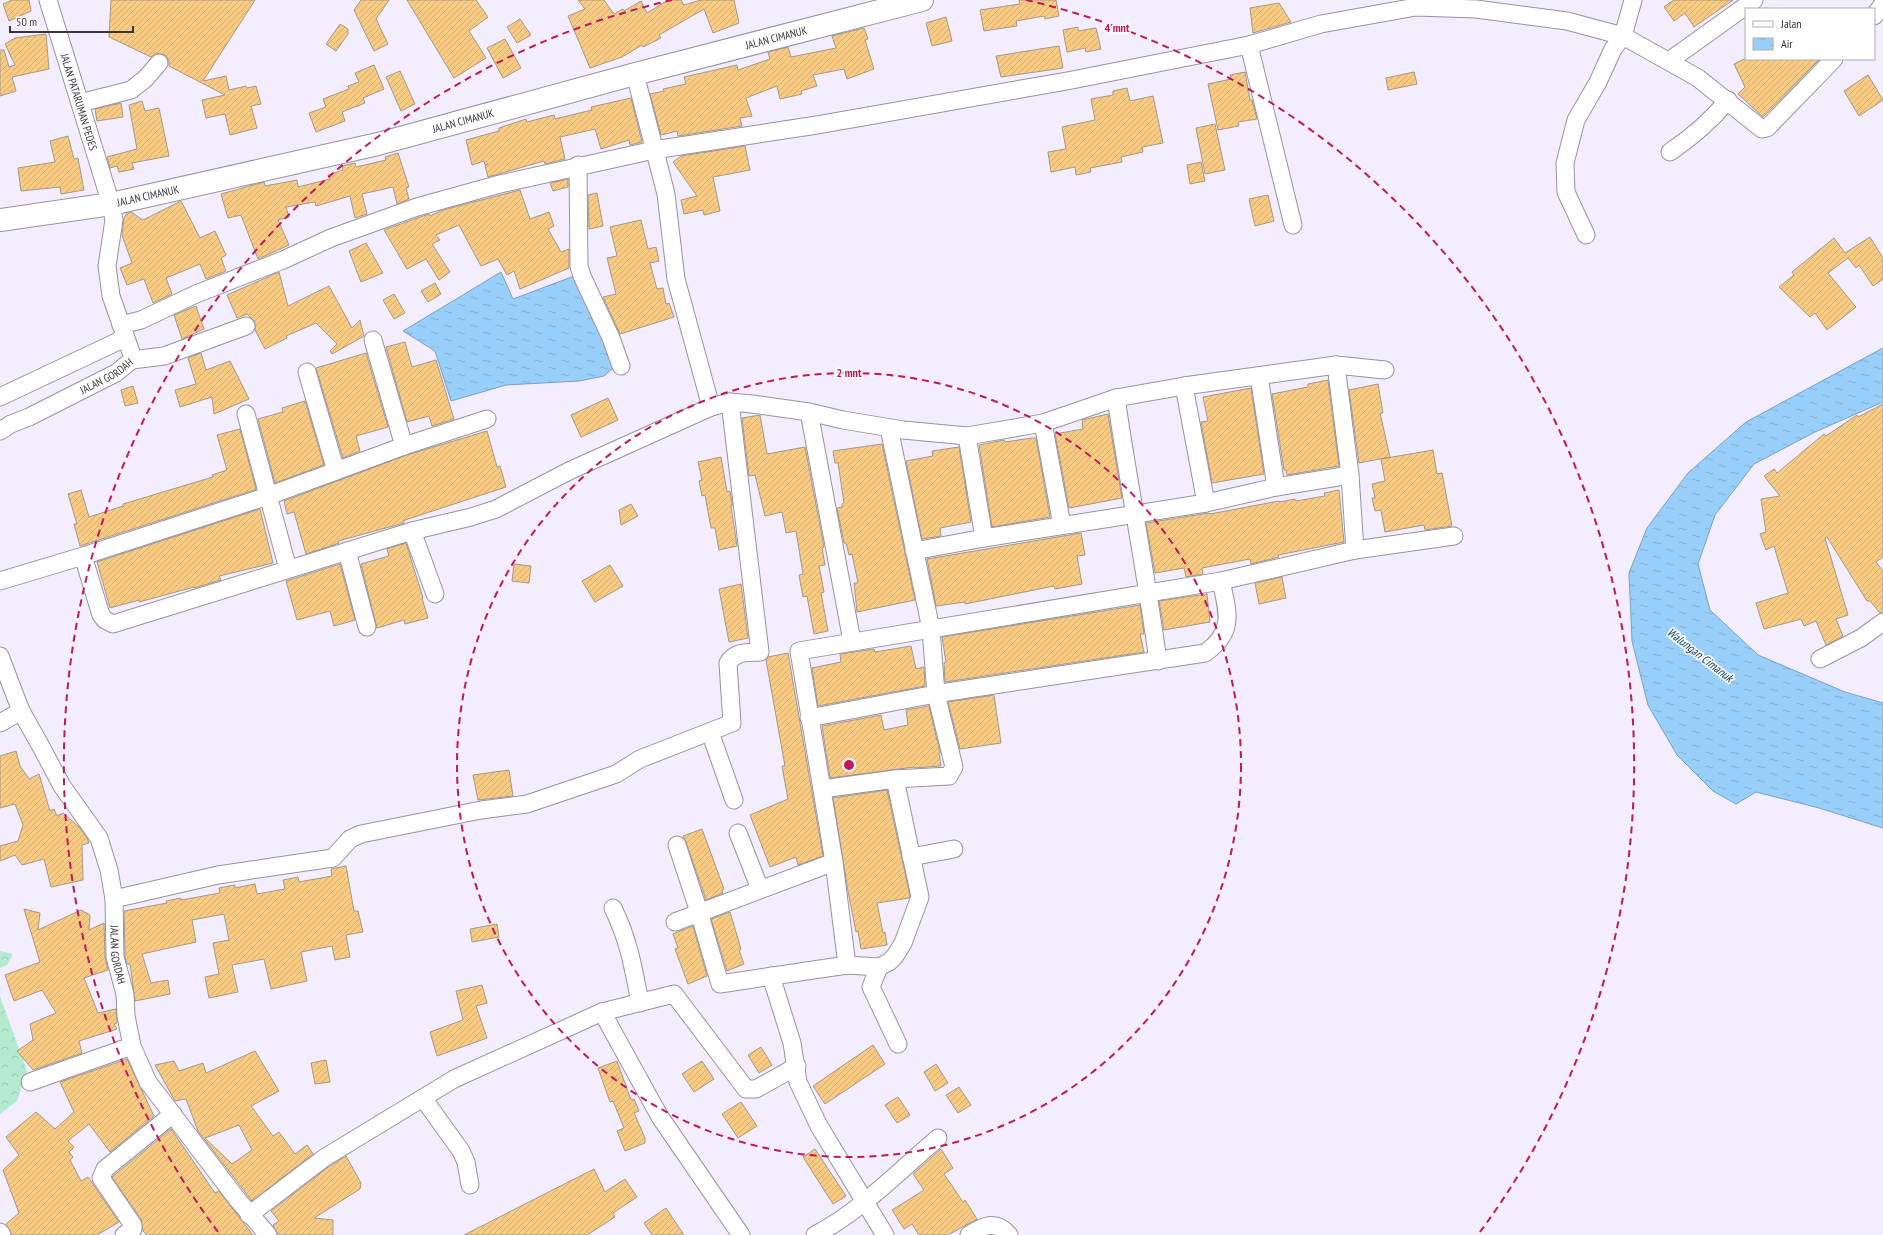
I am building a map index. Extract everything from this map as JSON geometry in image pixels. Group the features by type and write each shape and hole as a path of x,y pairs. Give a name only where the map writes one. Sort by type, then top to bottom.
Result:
{"main road":[{"name":"JALAN CIMANUK","path":"0,220 111,204 378,144 635,74 922,0"}],"street":[{"name":"JALAN PATARUMAN PEDES","path":"48,0 111,204"},
{"path":"1586,235 1566,192 1565,163 1576,120 1598,82 1613,48 1624,36 1633,0"},
{"path":"1669,61 1754,0"},
{"path":"1875,15 1883,4"},
{"path":"0,397 123,332 141,320 196,294 283,260 330,238 410,210 500,184 578,165 654,150 825,124 1067,81 1249,46 1321,24 1416,6 1476,9 1567,21 1624,36 1698,78 1728,100 1762,129 1767,128 1833,60"},
{"path":"1249,46 1293,225"},
{"path":"80,102 131,90 145,79 159,63"},
{"path":"635,74 666,194 676,279 711,407"},
{"path":"1670,152 1688,140 1711,120 1728,100"},
{"path":"578,165 579,266 611,338 621,366"},
{"name":"JALAN GORDAH","path":"0,431 11,424 36,414 116,373 132,360 111,296 107,266 113,235 114,220 111,204"},
{"path":"132,360 164,356 246,326"},
{"path":"373,340 404,446"},
{"path":"1336,365 1350,475 1355,550"},
{"path":"83,556 101,615 105,620 113,624 412,531 471,517 496,509 569,471 711,407 730,402 809,412 889,428 967,436 1043,423 1116,398 1184,386 1336,365 1385,370"},
{"path":"307,372 336,471"},
{"path":"1259,376 1276,487"},
{"path":"1184,386 1206,503"},
{"path":"1116,398 1134,515 1149,593 1158,661"},
{"path":"114,899 218,875 333,858 350,839 356,835 481,810 527,804 616,774 640,759 727,726 733,721 728,680 728,663 733,656 739,653 760,652 730,402"},
{"path":"809,412 852,641"},
{"path":"246,414 288,569"},
{"path":"0,581 83,556 268,496 404,446 487,419"},
{"path":"1043,423 1062,525"},
{"path":"822,788 895,778 949,776 954,767 936,694 931,629 889,428"},
{"path":"967,436 984,538"},
{"path":"914,551 1062,525 1206,503 1276,487 1350,475"},
{"path":"412,531 435,594"},
{"path":"847,964 834,862 799,651 1221,581 1355,550 1454,536"},
{"path":"347,551 367,627"},
{"path":"810,718 936,694 1205,653 1216,646 1223,637 1228,625 1227,609 1221,581"},
{"path":"1820,660 1861,638 1883,622"},
{"name":"JALAN GORDAH","path":"0,656 21,712 62,786 99,838 109,870 114,899 115,957 125,994 126,1016 132,1046 148,1082 249,1215 268,1235"},
{"path":"0,723 21,712"},
{"path":"710,732 734,800"},
{"path":"677,845 699,912 720,984 847,964 879,967 889,962 895,956 903,943 920,897 895,778"},
{"path":"738,833 760,889"},
{"path":"911,857 954,849"},
{"path":"674,922 834,862"},
{"path":"613,908 630,949 640,1003"},
{"path":"879,967 871,987 898,1044"},
{"path":"771,976 792,1043 797,1066 798,1082 819,1126 885,1235"},
{"path":"249,1215 324,1158 454,1080 602,1012 674,994 746,1089 756,1089 797,1066"},
{"path":"602,1012 660,1117 741,1235"},
{"path":"30,1082 132,1046"},
{"path":"423,1098 461,1151 466,1162 470,1185"},
{"path":"133,1232 101,1178 105,1169 173,1114"},
{"path":"815,1235 829,1228 864,1201 938,1138"},
{"path":"969,1235 983,1226 991,1225 1006,1231 1009,1235"}],"green space":[{"path":"0,951 13,954 7,965 0,968"},
{"path":"0,996 27,1071 17,1101 0,1114"}],"water":[{"path":"501,272 513,299 577,275 613,358 613,368 604,376 579,381 506,385 451,401 435,351 403,331"},
{"name":"Walungan Cimanuk","path":"1883,348 1883,402 1815,432 1754,464 1715,515 1698,564 1710,610 1758,655 1845,692 1883,703 1883,828 1819,808 1756,792 1736,804 1713,791 1677,755 1648,705 1632,641 1629,573 1647,528 1688,473 1746,422"}],"building":[{"path":"12,0 29,0 31,11 9,21 3,4"},
{"path":"111,0 255,0 203,81 226,76 229,90 246,86 247,88 256,86 261,104 251,106 257,128 230,135 225,114 206,118 202,100 225,95 169,66 169,60 165,55 156,53 151,57 109,37"},
{"path":"361,0 389,0 376,19 388,44 374,51 354,10"},
{"path":"407,0 476,0 488,17 469,31 486,58 454,78"},
{"path":"578,0 604,0 614,14 623,9 624,11 641,1 647,13 668,0 681,0 684,5 701,0 734,0 739,23 713,33 704,9 659,35 661,38 643,47 642,45 622,57 590,68 568,16 585,9"},
{"path":"1019,0 1056,0 1059,16 1045,19 1044,16 1016,21 1017,26 984,31 980,10 1020,4"},
{"path":"1674,0 1733,0 1694,27 1685,13 1674,21 1664,7"},
{"path":"1279,3 1291,22 1253,33 1250,8"},
{"path":"946,17 952,41 932,46 926,23"},
{"path":"520,19 531,35 517,43 507,27"},
{"path":"340,24 348,29 348,34 336,51 326,44"},
{"path":"1078,27 1078,31 1096,28 1101,49 1086,52 1085,48 1067,52 1063,30"},
{"path":"864,28 868,39 865,40 874,69 847,79 844,69 813,75 817,86 801,91 802,94 780,99 777,86 746,98 752,116 740,118 742,126 678,136 677,131 661,135 650,94 664,91 663,89 686,84 684,77 737,65 738,70 770,59 768,52 788,47 791,57 836,48 832,36"},
{"path":"46,34 49,69 12,77 16,91 0,96 0,50 4,50 9,67 15,65 5,44 15,38"},
{"path":"505,39 521,68 503,78 487,48"},
{"path":"1059,46 1063,68 1001,77 996,56"},
{"path":"1744,59 1819,60 1763,117 1738,94 1745,87 1734,64"},
{"path":"374,65 384,89 363,98 365,103 342,112 345,121 316,132 309,113 326,107 323,99 349,89 348,86 359,82 355,73"},
{"path":"400,71 415,104 401,111 386,77"},
{"path":"1245,72 1250,100 1252,100 1257,119 1238,122 1239,126 1218,130 1208,84 1231,79 1230,75"},
{"path":"1414,72 1417,84 1388,90 1386,78"},
{"path":"1868,75 1883,100 1859,116 1844,91"},
{"path":"1127,88 1130,101 1153,96 1163,143 1142,147 1143,152 1121,157 1122,162 1090,168 1091,172 1076,175 1075,167 1051,172 1048,152 1066,149 1062,127 1095,120 1091,99 1113,95 1113,91"},
{"path":"631,98 642,142 630,145 629,140 601,149 595,129 560,137 565,159 545,164 544,161 488,177 485,166 488,164 485,165 484,161 472,165 466,140 499,131 499,128 526,119 527,122 554,115 555,119 592,110 591,107"},
{"path":"142,101 145,111 159,108 169,156 132,163 134,169 119,172 117,166 110,168 107,157 137,149 129,105"},
{"path":"121,103 123,117 97,121 95,109"},
{"path":"1215,124 1225,170 1205,174 1196,128"},
{"path":"68,136 74,159 78,158 84,190 61,194 60,187 21,191 18,168 55,162 50,141"},
{"path":"745,146 750,170 713,177 720,211 704,215 703,210 684,214 681,200 697,196 673,162 681,156"},
{"path":"398,153 409,187 406,188 409,199 397,204 393,187 362,194 367,214 355,218 350,196 316,206 315,202 286,207 289,217 278,220 289,245 258,259 241,215 228,218 221,194 264,182 265,186 297,180 298,187 330,179 328,175 343,170 342,166 355,163 356,167 386,160 385,157"},
{"path":"1201,162 1205,181 1190,184 1187,165"},
{"path":"568,179 568,187 553,191 550,183"},
{"path":"520,190 530,219 549,212 554,226 548,229 561,252 569,249 569,268 520,289 514,271 507,275 498,259 481,266 459,225 436,235 440,240 432,244 450,272 439,280 426,259 407,269 384,230 429,214 430,216 443,210"},
{"path":"597,193 603,226 589,229 588,195"},
{"path":"1268,195 1274,221 1255,226 1249,199"},
{"path":"181,201 200,238 215,231 226,255 221,258 226,271 206,279 200,264 166,278 172,294 153,303 144,279 127,285 120,268 132,263 122,235 124,218 127,213 131,212 143,220"},
{"path":"641,220 648,249 656,247 659,261 650,263 657,289 663,288 666,304 669,303 674,317 620,334 603,297 616,294 607,258 617,256 610,227"},
{"path":"1870,237 1883,258 1883,279 1873,286 1859,265 1856,268 1848,258 1828,273 1856,307 1827,330 1815,313 1810,317 1779,287 1794,275 1792,272 1834,238 1845,253"},
{"path":"366,243 383,273 361,282 349,251"},
{"path":"279,272 288,306 329,286 352,328 360,320 364,336 332,354 330,351 337,344 316,323 286,336 287,338 265,349 255,330 255,322 247,314 237,318 227,295"},
{"path":"435,283 441,294 428,302 421,291"},
{"path":"394,294 405,313 394,319 383,300"},
{"path":"196,306 204,329 182,339 174,315"},
{"path":"405,342 412,367 436,360 454,419 432,426 429,416 407,422 386,347"},
{"path":"201,353 206,370 230,361 249,399 214,414 212,397 180,407 175,390 196,384 188,358"},
{"path":"366,353 388,427 356,436 360,451 343,458 316,368"},
{"path":"1328,380 1339,466 1287,475 1286,470 1284,470 1272,394 1308,387 1308,384"},
{"path":"1378,384 1383,413 1380,413 1390,457 1359,463 1349,390"},
{"path":"133,386 138,403 125,406 121,390"},
{"path":"1251,388 1264,474 1212,483 1201,422 1208,421 1203,397"},
{"path":"608,398 618,420 581,437 571,415"},
{"path":"305,401 324,465 275,483 258,419 283,412 282,408"},
{"path":"1883,404 1883,557 1876,562 1883,571 1883,612 1880,613 1870,601 1867,601 1827,537 1825,538 1848,615 1836,619 1843,636 1826,645 1816,621 1804,626 1801,619 1764,629 1756,603 1788,593 1774,546 1766,550 1760,534 1766,532 1761,499 1780,496 1764,476 1774,469 1777,473 1824,434 1826,436 1857,415 1858,417"},
{"path":"1108,414 1122,498 1069,508 1055,434 1083,429 1082,420"},
{"path":"760,415 767,454 805,447 824,547 822,548 825,565 819,566 824,592 821,593 828,631 814,634 807,596 803,597 799,575 803,574 796,531 786,533 782,512 765,516 755,475 749,476 742,418"},
{"path":"240,429 256,489 80,546 74,524 77,524 68,494 81,490 89,517 123,506 123,504 213,477 212,475 227,470 217,435"},
{"path":"487,431 497,467 500,466 506,487 408,519 403,521 404,523 338,541 339,543 306,554 294,512 287,514 284,501 407,455"},
{"path":"1036,438 1050,517 992,527 979,445 1004,440 1005,442"},
{"path":"882,444 915,600 857,612 854,583 858,583 852,554 849,555 846,543 844,543 837,508 842,507 842,504 844,503 838,463 835,463 833,451"},
{"path":"959,447 971,522 940,528 941,536 922,539 906,461 933,456 932,451"},
{"path":"1433,450 1437,474 1442,473 1452,526 1425,530 1424,525 1385,532 1381,510 1375,511 1372,498 1375,498 1372,484 1385,481 1381,459"},
{"path":"721,457 727,492 730,491 737,546 719,550 715,528 711,528 705,495 702,496 699,481 702,480 698,462"},
{"path":"1339,490 1344,542 1278,555 1279,557 1251,564 1250,559 1202,568 1203,574 1186,577 1184,568 1155,573 1146,523 1210,514 1279,501 1295,499 1296,501 1325,496 1324,493"},
{"path":"631,504 638,516 621,525 619,510"},
{"path":"260,509 273,563 219,576 221,580 194,588 110,608 97,562"},
{"path":"1081,533 1085,555 1077,556 1082,584 1055,589 1054,586 965,604 965,602 936,606 927,559"},
{"path":"406,543 428,618 405,624 404,620 377,628 361,564 389,556 387,549"},
{"path":"340,564 355,620 334,626 330,611 297,620 286,581"},
{"path":"514,564 531,566 529,583 512,581"},
{"path":"610,565 623,586 595,602 582,581"},
{"path":"1282,577 1286,598 1259,604 1255,583"},
{"path":"741,584 748,638 729,642 719,589"},
{"path":"1207,594 1210,622 1164,630 1159,601"},
{"path":"1140,605 1144,634 1140,634 1144,652 945,682 944,663 946,662 942,637"},
{"path":"911,646 916,669 924,667 925,686 818,706 812,668 841,662 840,654 874,649 875,652"},
{"path":"788,653 823,856 798,865 796,857 770,867 750,815 788,799 782,766 785,766 766,660 768,657"},
{"path":"994,695 1001,743 960,749 948,702"},
{"path":"929,706 940,753 941,766 914,767 830,778 822,726 881,715 884,730 908,725 906,710"},
{"path":"16,751 20,766 29,779 39,774 50,811 54,809 57,816 63,813 80,828 87,838 89,843 82,845 83,880 51,887 44,859 22,865 15,855 0,861 0,846 18,841 23,825 15,804 0,808 0,756"},
{"path":"509,770 513,796 478,800 473,775"},
{"path":"887,790 910,896 909,898 877,903 887,945 861,949 848,891 833,798"},
{"path":"702,829 724,889 722,890 723,893 706,900 683,836"},
{"path":"346,866 354,911 358,911 363,932 346,935 350,957 335,960 332,946 301,952 307,981 271,989 264,959 232,965 238,992 209,998 205,977 219,974 213,943 229,940 224,914 192,920 196,942 142,954 151,983 168,980 170,994 135,1001 130,964 127,964 125,956 124,911 167,903 166,901 181,898 181,900 220,893 219,888 235,885 235,888 255,884 257,894 285,889 283,880 298,877 299,882 332,876 331,869"},
{"path":"24,909 40,913 38,930 81,910 90,915 89,930 104,923 105,957 108,970 84,978 98,1013 116,1009 117,1023 114,1024 117,1029 79,1041 82,1053 33,1070 17,1051 33,1040 30,1024 56,1013 42,990 14,1001 5,975 40,962"},
{"path":"730,912 744,964 727,971 711,919"},
{"path":"497,924 499,937 472,942 470,929"},
{"path":"693,926 707,976 688,984 675,949 678,948 673,934"},
{"path":"482,985 487,1003 476,1006 487,1038 437,1056 430,1032 463,1020 456,991"},
{"path":"873,1045 885,1064 825,1104 813,1086"},
{"path":"761,1047 772,1065 759,1073 748,1055"},
{"path":"255,1051 279,1091 251,1106 273,1136 279,1132 295,1154 307,1145 313,1154 252,1201 198,1131 186,1099 175,1101 155,1065 174,1061 179,1071 203,1063 206,1073","holes":["239,1125 252,1150 232,1164 205,1138"]},
{"path":"127,1059 154,1116 110,1152 89,1124 68,1141 74,1147 69,1152 73,1157 70,1160 81,1181 88,1177 119,1222 97,1235 12,1235 6,1224 19,1213 3,1170 19,1155 6,1137 36,1112 55,1129 74,1112 60,1082"},
{"path":"326,1060 330,1082 315,1084 311,1063"},
{"path":"617,1061 631,1100 634,1099 639,1111 634,1113 645,1138 645,1143 625,1151 617,1131 624,1128 613,1101 610,1102 598,1068"},
{"path":"702,1061 714,1079 694,1092 682,1074"},
{"path":"936,1064 948,1083 935,1091 924,1072"},
{"path":"959,1087 971,1105 958,1113 946,1095"},
{"path":"898,1097 910,1115 897,1123 885,1105"},
{"path":"741,1102 757,1126 738,1138 722,1114"},
{"path":"171,1129 215,1193 219,1191 253,1235 147,1235 143,1231 141,1219 112,1177"},
{"path":"815,1149 846,1196 833,1204 803,1157"},
{"path":"941,1149 953,1168 944,1174 963,1202 965,1200 977,1219 948,1235 919,1235 912,1224 904,1229 892,1210 924,1190 913,1174"},
{"path":"346,1156 361,1183 360,1189 314,1218 333,1220 333,1235 278,1235 273,1225 279,1221 271,1211 327,1168"},
{"path":"594,1169 605,1192 625,1179 637,1197 613,1213 615,1217 587,1235 464,1235"},
{"path":"666,1208 684,1235 652,1235 644,1223"}]}
